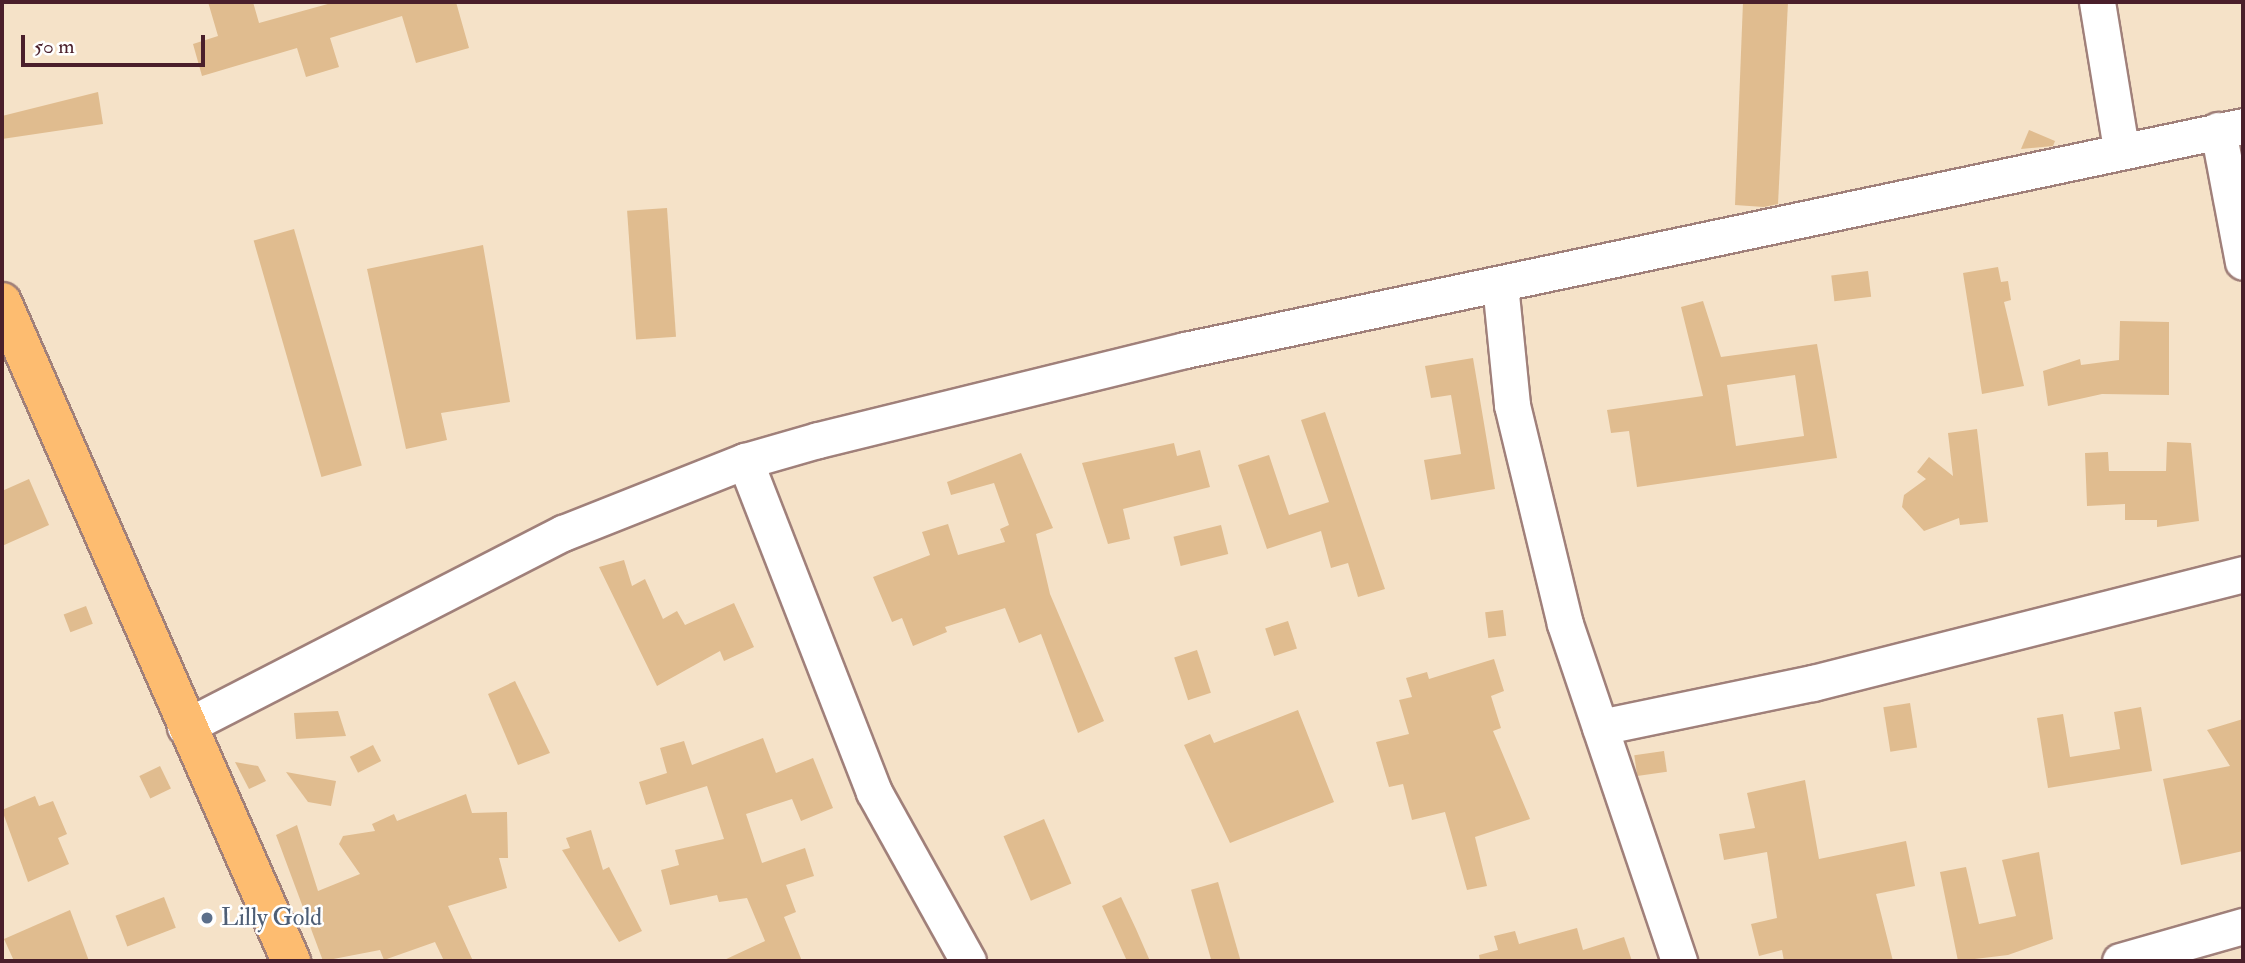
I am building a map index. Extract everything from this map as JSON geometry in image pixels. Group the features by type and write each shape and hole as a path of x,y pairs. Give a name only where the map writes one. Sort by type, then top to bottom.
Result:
{"main road":[{"path":"2,302 185,727 291,961"}],"street":[{"path":"2097,2 2121,148"},
{"path":"185,727 563,533 745,461 1185,350 1939,194 2121,148 2231,128 2243,262"},
{"path":"1500,284 1511,405 1565,624 1679,961"},
{"path":"745,461 874,792 968,961"},
{"path":"1601,727 1813,683 2243,574"},
{"path":"2120,961 2243,926"}],"building":[{"path":"208,2 253,2 259,23 335,2 456,2 469,48 416,63 402,16 330,38 339,67 306,77 297,48 202,76 193,44 218,36"},
{"path":"1743,2 1788,2 1778,204 1764,207 1735,205"},
{"path":"98,92 103,124 2,139 2,116"},
{"path":"2029,130 2055,141 2053,146 2021,149"},
{"path":"667,208 676,337 636,339 627,211"},
{"path":"294,229 362,465 321,477 254,241"},
{"path":"483,245 510,402 441,413 447,440 406,449 367,269"},
{"path":"1998,267 2001,282 2008,281 2011,300 2004,302 2024,386 1982,394 1963,273"},
{"path":"1868,271 1871,297 1834,301 1831,276"},
{"path":"1703,301 1721,357 1817,344 1837,458 1637,487 1629,431 1611,433 1607,410 1703,396 1681,307","holes":["1795,375 1804,436 1736,446 1727,385"]},
{"path":"2120,321 2169,322 2169,395 2102,394 2048,406 2043,371 2080,359 2081,365 2119,360"},
{"path":"1473,358 1495,489 1431,500 1424,460 1461,454 1451,395 1431,398 1425,366"},
{"path":"1325,412 1385,589 1358,597 1348,563 1331,568 1321,531 1267,549 1238,465 1269,455 1289,515 1329,502 1301,420"},
{"path":"1977,429 1988,522 1960,525 1959,518 1924,531 1902,507 1904,495 1926,479 1917,472 1929,457 1953,476 1948,433"},
{"path":"2167,442 2191,443 2199,521 2157,527 2157,520 2125,520 2125,504 2087,506 2085,453 2108,452 2109,471 2166,471"},
{"path":"1174,443 1177,456 1200,450 1210,487 1123,509 1130,539 1108,544 1082,463"},
{"path":"1021,453 1053,528 1036,534 1050,594 1104,721 1078,733 1041,634 1019,643 1005,608 945,627 947,632 913,646 902,618 892,622 873,577 930,555 922,532 948,524 958,555 1005,542 1000,529 1009,525 994,483 951,495 947,482"},
{"path":"29,479 49,525 2,546 2,491"},
{"path":"1221,525 1228,554 1181,566 1173,537"},
{"path":"624,560 632,586 645,579 663,619 677,611 685,625 734,603 754,647 724,661 720,651 657,686 599,567"},
{"path":"86,606 93,624 70,632 64,615"},
{"path":"1503,610 1506,636 1488,638 1485,612"},
{"path":"1288,621 1297,649 1274,656 1265,628"},
{"path":"1197,650 1211,693 1188,700 1174,657"},
{"path":"1494,659 1504,691 1491,696 1501,728 1493,731 1530,819 1475,837 1487,886 1467,890 1445,812 1412,820 1403,784 1389,787 1376,742 1409,734 1399,700 1412,697 1406,678 1427,672 1429,679"},
{"path":"515,681 550,753 518,765 488,694"},
{"path":"1910,703 1917,747 1890,752 1883,707"},
{"path":"2141,707 2152,771 2048,788 2037,718 2063,714 2070,757 2120,749 2114,712"},
{"path":"1298,710 1334,802 1230,843 1184,745 1210,734 1214,743"},
{"path":"338,711 346,736 296,739 294,713"},
{"path":"2243,719 2243,851 2181,865 2163,779 2230,766 2207,730"},
{"path":"763,738 776,773 813,758 833,808 801,821 792,799 746,814 762,863 805,848 814,876 786,885 796,912 784,917 802,961 722,961 765,941 747,898 719,902 717,895 670,905 661,870 679,865 675,850 724,839 707,786 646,805 639,782 667,773 660,748 684,741 692,765"},
{"path":"373,745 381,761 358,773 350,757"},
{"path":"1664,751 1667,772 1637,776 1634,755"},
{"path":"235,762 258,766 266,781 249,789"},
{"path":"160,766 171,788 150,799 139,776"},
{"path":"286,772 336,781 331,806 308,802"},
{"path":"1805,780 1819,859 1906,841 1915,886 1876,894 1893,961 1784,961 1782,950 1759,956 1751,924 1777,918 1767,852 1724,860 1719,834 1755,828 1747,793"},
{"path":"466,794 472,813 507,812 508,858 499,858 507,888 448,906 473,961 444,961 435,942 384,960 380,950 323,961 276,835 297,825 318,891 360,874 339,844 343,836 375,831 372,824 394,814 397,821"},
{"path":"35,796 39,806 53,801 67,834 58,838 69,864 28,882 2,810"},
{"path":"1044,819 1071,883 1031,901 1003,836"},
{"path":"591,830 603,870 609,867 642,931 619,942 562,850 570,848 566,838"},
{"path":"2039,852 2053,939 2008,955 1958,961 1940,872 1966,867 1979,924 2016,916 2002,860"},
{"path":"1218,882 1241,961 1212,961 1191,890"},
{"path":"164,897 176,928 127,946 115,916"},
{"path":"1121,897 1150,961 1127,961 1102,906"},
{"path":"70,910 89,961 14,961 4,939"},
{"path":"1577,928 1583,950 1624,937 1632,961 1480,961 1479,955 1498,950 1494,936 1515,931 1519,944"}],"place":[{"name":"Lilly Gold","path":"207,918"}]}
